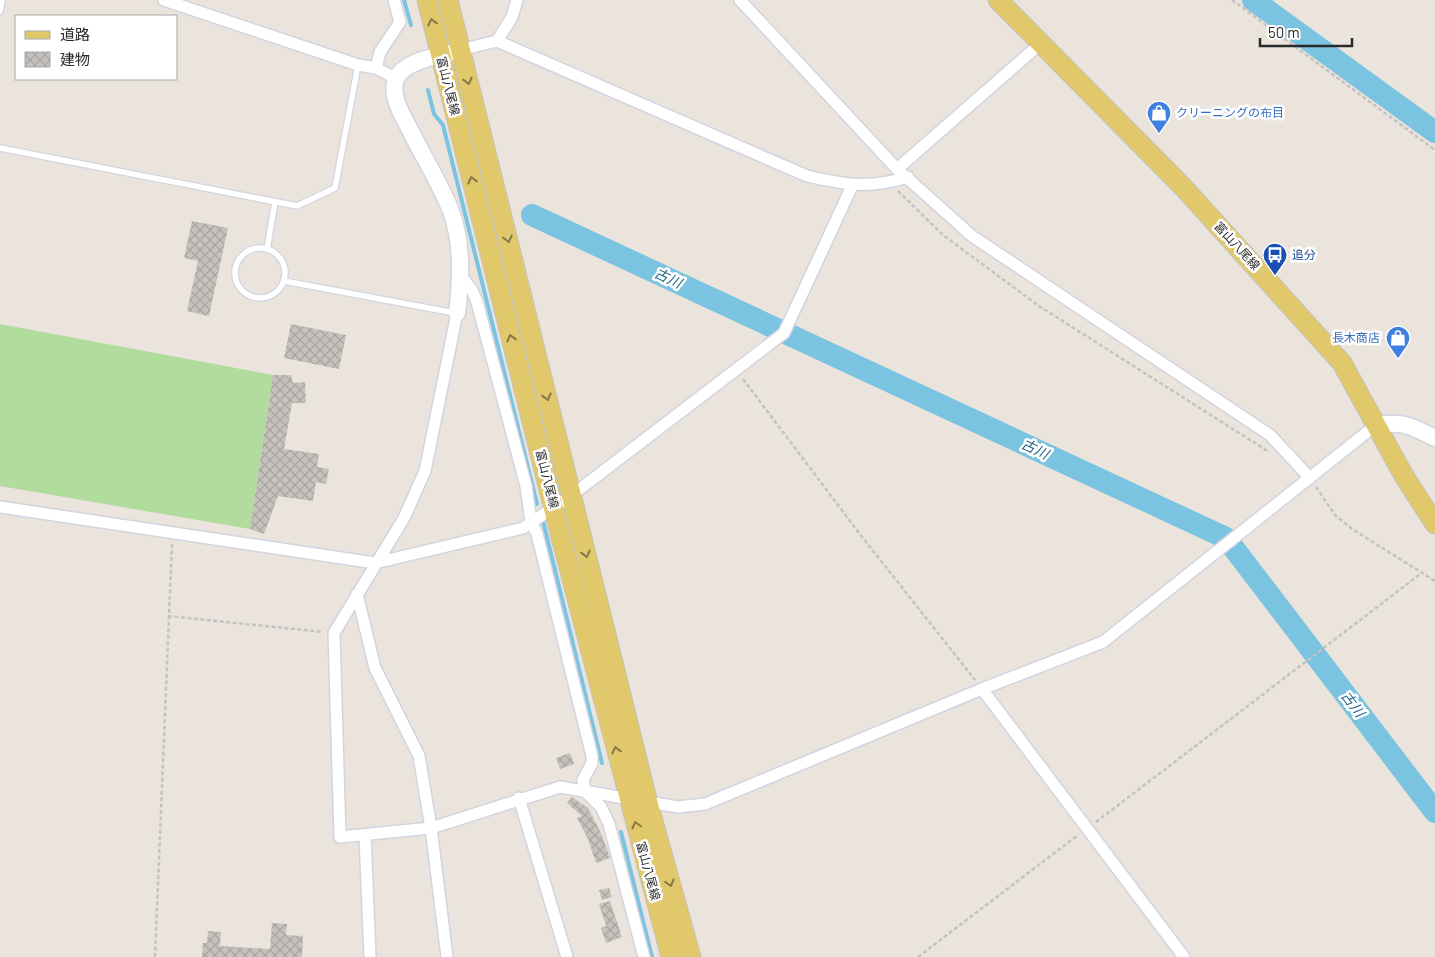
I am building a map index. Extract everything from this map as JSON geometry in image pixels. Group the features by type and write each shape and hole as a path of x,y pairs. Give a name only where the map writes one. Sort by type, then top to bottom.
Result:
{"main road":[{"name":"富山八尾線","path":"427,0 667,956"},
{"name":"富山八尾線","path":"448,0 648,803 690,953"},
{"name":"富山八尾線","path":"998,0 1184,188 1342,363 1404,476 1435,524"}],"street":[{"path":"164,0 358,65 376,68 397,78"},
{"path":"376,68 380,52 400,22 394,0"},
{"path":"497,40 512,17 517,0"},
{"path":"740,0 897,169 972,236 1270,435 1310,478"},
{"path":"908,177 891,183 852,186 807,176 497,40 409,66 397,78 394,86 399,107 451,212 459,246 461,276 457,313 426,471 404,518 334,633 340,836 431,828 519,798 560,787 628,797 648,803 678,807 705,804 982,689 1102,642 1376,425 1397,422 1409,425 1435,438"},
{"path":"897,169 1040,44"},
{"path":"0,507 375,563 523,528 572,495 784,333 852,186"},
{"path":"461,276 472,290 478,302 526,486 531,522 537,534 592,756 592,763 583,780 585,791 601,807 609,824 644,957"},
{"path":"357,594 375,668 419,756 431,828 447,957"},
{"path":"982,689 1184,957"},
{"path":"519,798 567,957"},
{"path":"365,835 370,957"},
{"path":"667,956 690,953"}],"lane":[{"path":"0,11 2,0"},
{"path":"0,148 297,206 334,188 358,65"},
{"path":"268,249 275,202"},
{"path":"251,249 268,249 281,258 284,265 284,281 273,294 257,298 249,295 237,284 235,276 239,260 251,249"},
{"path":"284,281 457,313"}],"path":[{"path":"1232,0 1435,150"},
{"path":"891,183 907,202 944,235 1039,306 1272,454"},
{"path":"737,370 859,533 982,689"},
{"path":"1310,478 1335,516 1352,529 1435,581"},
{"path":"155,957 173,532"},
{"path":"918,957 1423,572"},
{"path":"168,616 334,633"}],"green space":[{"path":"0,324 273,375 250,529 0,486"}],"building":[{"path":"192,221 228,228 209,316 187,311 198,261 184,258"},
{"path":"291,324 346,335 339,369 284,358"},
{"path":"273,375 291,375 293,383 305,382 306,403 292,403 284,449 319,454 317,467 329,469 326,484 316,482 313,501 278,496 264,534 250,529"},
{"path":"570,753 574,764 560,769 556,758"},
{"path":"572,797 588,808 601,833 610,858 596,863 588,839 577,818 582,816 567,803"},
{"path":"609,888 612,897 602,900 599,890"},
{"path":"610,901 622,937 606,943 601,928 606,926 599,904"},
{"path":"272,923 287,924 286,935 303,936 302,957 202,957 203,943 207,943 208,931 221,932 220,946 270,949"}],"waterway":[{"path":"404,0 411,25"},
{"path":"1253,0 1435,132"},
{"path":"428,90 434,114 443,125 537,504"},
{"name":"古川","path":"532,215 1226,538 1435,812"},
{"path":"543,521 602,763"},
{"path":"621,832 652,957"}],"place":[{"name":"クリーニングの布目","path":"1159,134"},
{"name":"追分","path":"1275,276"},
{"name":"長木商店","path":"1398,359"}]}
